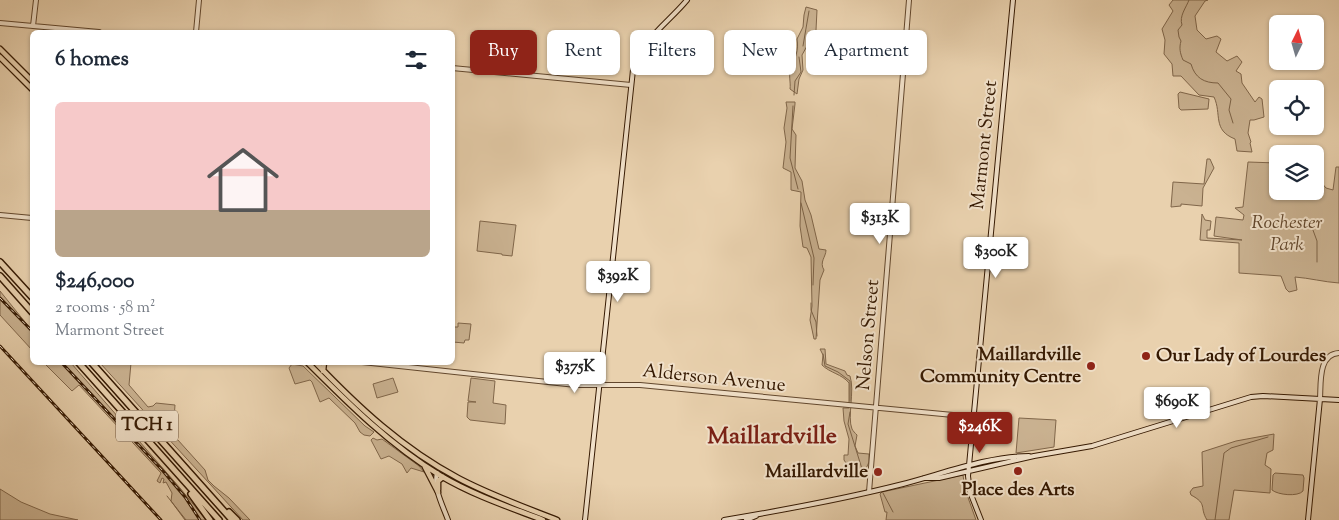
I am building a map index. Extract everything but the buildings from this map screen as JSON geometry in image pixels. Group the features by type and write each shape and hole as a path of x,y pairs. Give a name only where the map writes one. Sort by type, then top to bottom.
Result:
{"highway":[{"path":"0,262 30,295"},
{"path":"0,276 30,310"},
{"name":"TCH 1","path":"81,365 219,520"},
{"name":"TCH 1","path":"94,365 232,520"},
{"path":"178,475 210,520"},
{"path":"204,488 237,520"}],"main road":[{"path":"34,26 36,0"},
{"path":"196,30 199,0"},
{"path":"585,520 634,65 642,50 687,0"},
{"name":"Nelson Street","path":"869,492 909,0"},
{"name":"Marmont Street","path":"981,520 970,492 968,471 1012,0"},
{"path":"0,23 78,30"},
{"path":"0,48 30,78"},
{"path":"0,57 30,87"},
{"path":"455,68 631,85"},
{"path":"0,214 30,218"},
{"path":"1308,520 1323,364 1332,354 1339,353"},
{"path":"310,365 374,428 423,464 476,493 543,520"},
{"path":"318,365 385,430 434,465 478,488 557,520"},
{"path":"323,371 324,365"},
{"name":"Alderson Avenue","path":"390,365 576,385 633,384 974,417"},
{"path":"924,478 938,478 1034,456 1092,446 1251,397 1339,400"},
{"path":"724,520 758,516 869,492 969,466 1013,457 1034,456"},
{"path":"423,464 438,492"},
{"path":"434,465 437,473 435,480 438,492 448,520"},
{"path":"438,492 438,480 442,476"},
{"path":"746,520 758,516"}],"green space":[{"path":"1173,0 1208,0 1205,1 1195,16 1197,30 1206,39 1217,36 1221,39 1216,52 1227,61 1237,56 1242,62 1236,71 1241,74 1242,83 1255,102 1259,97 1262,99 1264,117 1250,120 1248,133 1252,152 1237,151 1235,139 1223,131 1220,126 1214,97 1199,95 1181,76 1173,76 1172,64 1164,54 1165,40 1162,29 1173,11 1169,5"},
{"path":"806,7 817,10 816,30 806,30 806,48 802,55 803,70 799,79 797,94 790,89 790,75 796,75 797,39 803,27"},
{"path":"1180,92 1209,99 1208,109 1181,110 1179,108 1178,94"},
{"path":"786,102 795,102 792,129 796,135 795,168 802,181 805,200 811,215 819,249 826,250 822,262 824,270 820,280 816,339 814,339 810,320 812,306 811,257 807,248 803,247 800,226 801,192 791,190 791,172 783,168 786,142 784,128"},
{"path":"1207,159 1210,159 1214,168 1203,188 1202,206 1181,204 1181,206 1171,207 1173,182 1204,184"},
{"name":"Rochester Park","path":"1248,162 1269,163 1269,200 1324,200 1324,186 1333,190 1336,167 1339,167 1339,283 1295,277 1297,290 1289,292 1281,276 1239,273 1239,243 1200,240 1202,214 1205,220 1211,221 1210,230 1207,230 1207,238 1242,240 1214,236 1216,217 1243,220 1244,215 1235,208 1243,207"},
{"path":"480,221 516,225 512,256 477,251"},
{"path":"0,291 29,327 30,348 0,315"},
{"path":"458,323 471,324 469,340 465,340 464,343 455,342 455,327 458,327"},
{"path":"820,349 825,349 826,364 845,371 850,376 852,389 850,418 852,430 857,435 855,446 858,453 869,454 869,462 864,473 848,466 844,460 844,455 848,455 849,439 843,408 849,408 849,383 822,365 823,355"},
{"path":"46,365 73,365 206,520 185,520 171,501 172,493 166,482 163,483 164,479 162,478 160,483 157,481 161,473 79,385 72,391"},
{"path":"102,365 131,365 129,385 148,407 156,403 175,405 173,433 156,415 151,419"},
{"path":"291,365 303,366 365,426 374,432 370,436 360,432 355,423 329,398 320,402 310,380 295,384 289,368"},
{"path":"393,378 398,392 377,398 373,384"},
{"path":"471,378 495,381 493,403 506,405 505,424 470,420 467,417 468,402 476,402 468,401"},
{"path":"1019,418 1056,420 1054,447 1016,453"},
{"path":"168,429 205,470 208,480 250,520 243,520 164,434"},
{"path":"1274,434 1273,450 1267,453 1265,465 1271,469 1270,493 1234,490 1229,520 1207,520 1200,501 1191,495 1190,492 1193,488 1203,486 1202,452 1236,441"},
{"path":"373,438 377,440 382,439 419,466 424,472 411,468 407,473 402,464 389,456 381,459 371,440"},
{"path":"1275,473 1303,475 1303,491 1288,495 1272,490 1273,475"},
{"path":"963,475 965,489 976,520 886,520 887,512 885,512 880,494 882,492"},
{"path":"0,489 21,502 50,514 78,520 0,520"}],"waterway":[{"path":"1189,0 1182,15 1182,25 1178,30 1183,60 1191,64 1195,73 1204,81 1218,83 1231,99 1229,110 1233,123"},
{"path":"803,46 809,11"},
{"path":"794,95 795,81 801,72 799,57"},
{"path":"793,106 790,158 798,189"},
{"path":"801,203 814,258 813,285"},
{"path":"1310,222 1317,241 1317,262"},
{"path":"811,303 811,310 816,322 817,336"},
{"path":"823,354 825,366 838,372 850,381 850,401"},
{"path":"850,412 848,424 863,472 866,475"},
{"path":"1215,520 1224,453 1231,448 1268,437"},
{"path":"883,493 893,512"},
{"path":"167,496 186,520"}],"railway":[{"path":"0,298 30,329"},
{"path":"0,346 161,520"},
{"path":"64,365 163,471 185,497 200,520"}],"place":[{"name":"Our Lady of Lourdes","path":"1146,356"},
{"name":"Maillardville Community Centre","path":"1091,366"},
{"name":"Place des Arts","path":"1018,471"},
{"name":"Maillardville","path":"878,472"}],"district":[{"name":"Maillardville","path":"772,437"}]}
